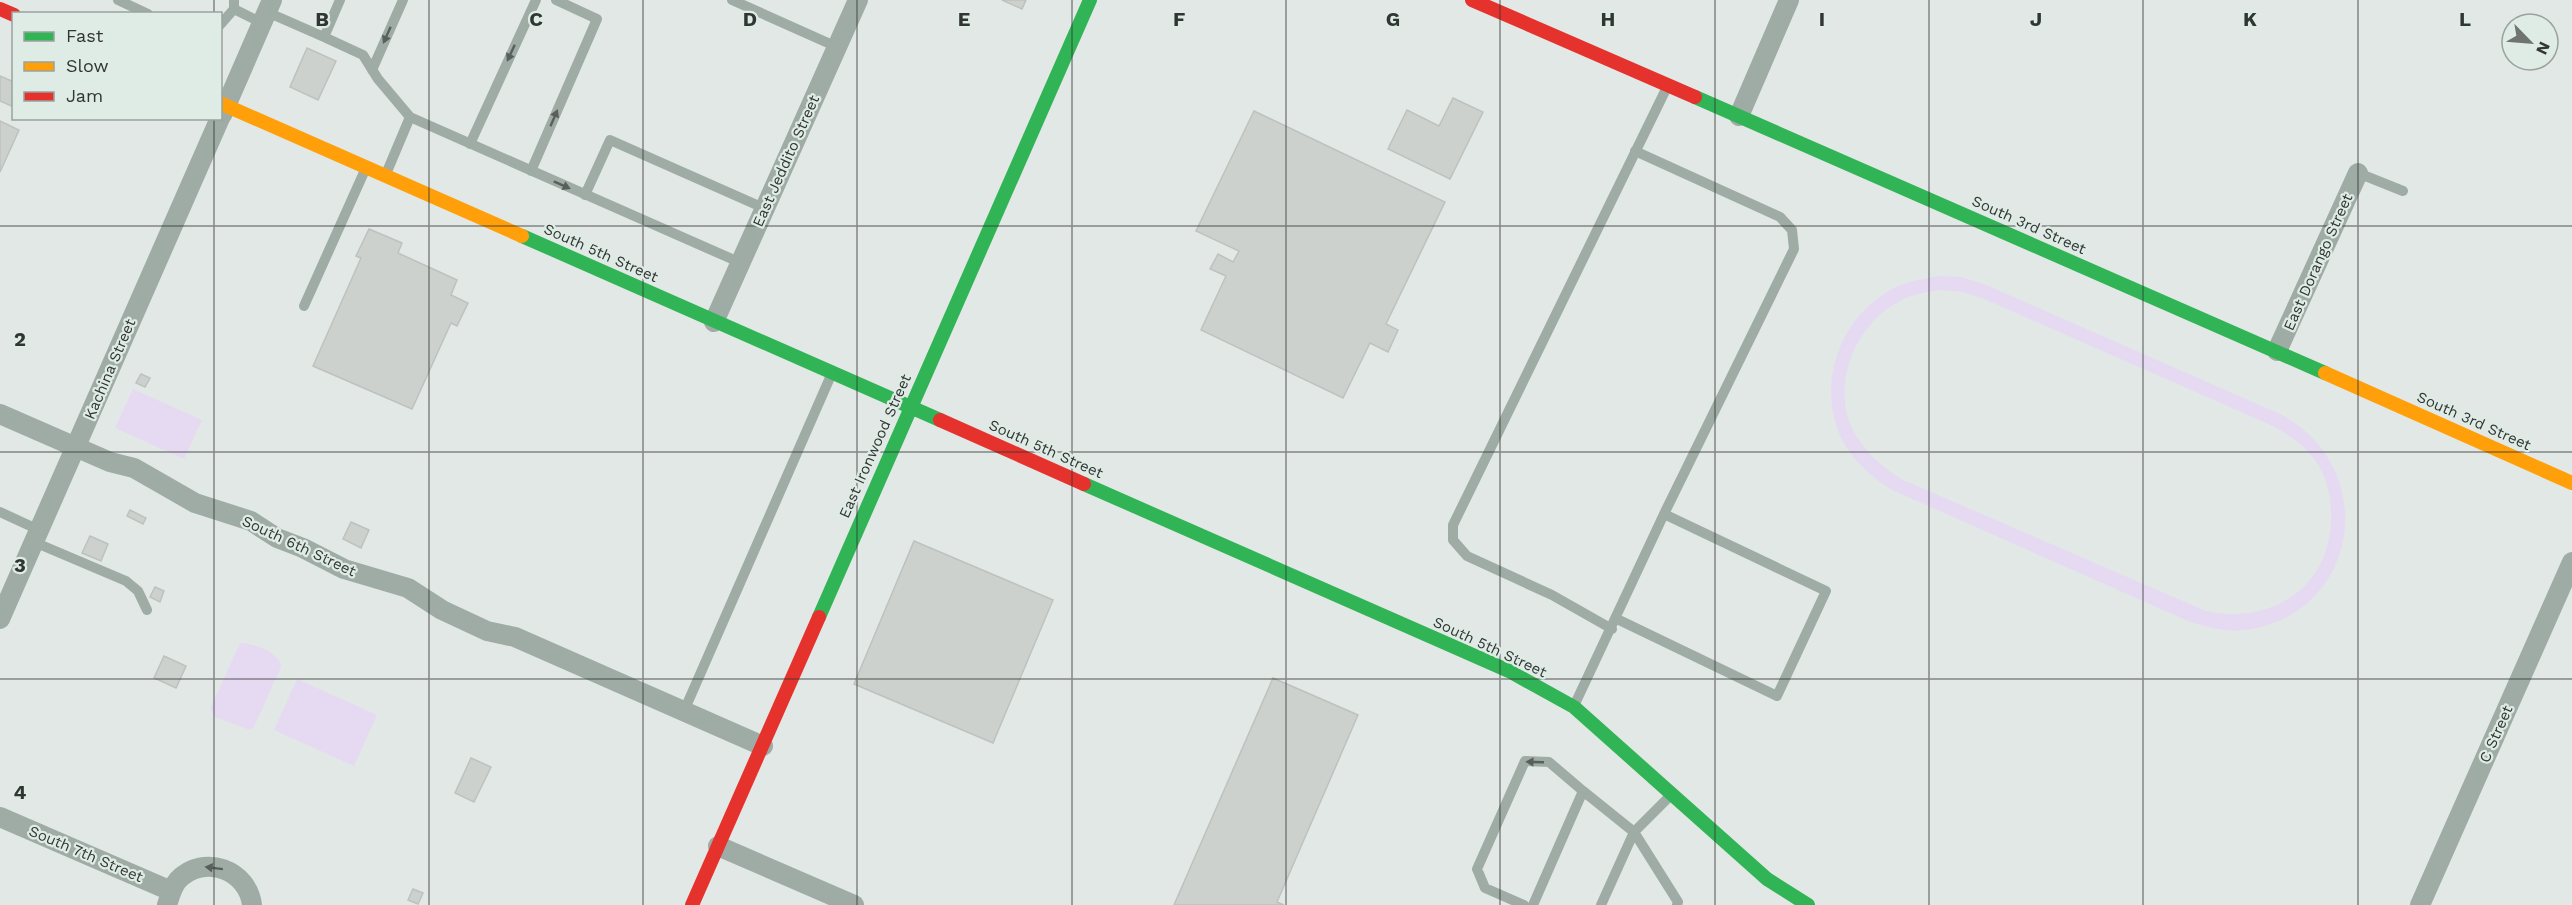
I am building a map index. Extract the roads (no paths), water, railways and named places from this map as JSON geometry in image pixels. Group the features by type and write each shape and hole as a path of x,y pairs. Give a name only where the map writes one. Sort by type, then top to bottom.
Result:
{"street":[{"name":"East Jeddito Street","path":"714,322 858,0"},
{"name":"South 3rd Street","path":"1472,0 2277,351 2572,483"},
{"path":"1739,116 1789,0"},
{"name":"East Ironwood Street","path":"692,905 1090,2"},
{"name":"Kachina Street","path":"222,111 267,12"},
{"name":"South 5th Street","path":"222,111 386,174 714,322 1509,671 1574,707 1767,879 1808,905"},
{"name":"Kachina Street","path":"0,619 218,120"},
{"name":"East Dorango Street","path":"2277,351 2358,173"},
{"name":"South 6th Street","path":"0,414 110,462 134,468 195,503 251,521 277,538 303,548 344,569 408,588 442,610 488,631 515,637 571,660 763,746"},
{"name":"C Street","path":"2420,905 2572,562"},
{"name":"South 7th Street","path":"0,817 169,898 179,879 190,871 202,867 216,867 229,871 240,878 248,889 252,905"},
{"path":"718,846 854,905"}],"lane":[{"path":"118,0 144,12"},
{"path":"324,37 340,0"},
{"path":"372,70 403,0"},
{"path":"470,144 536,0"},
{"path":"531,171 597,19 556,0"},
{"path":"732,0 837,46"},
{"path":"222,22 234,4 267,12 363,55 372,70 411,117 741,263"},
{"path":"1664,514 1826,591 1777,696 1467,556 1453,540 1453,525 1669,85"},
{"path":"386,174 411,117"},
{"path":"585,195 610,140 766,208"},
{"path":"1574,707 1664,514 1794,249 1792,230 1780,217 1635,152"},
{"path":"304,306 367,167"},
{"path":"2358,173 2403,191"},
{"path":"684,711 832,373"},
{"path":"0,512 37,536 126,580 138,591 147,610"},
{"path":"1524,905 1485,888 1477,869 1524,761 1549,762 1634,831 1678,902 1677,905"},
{"path":"1533,905 1583,791"},
{"path":"1601,905 1634,831 1671,795"}]}
